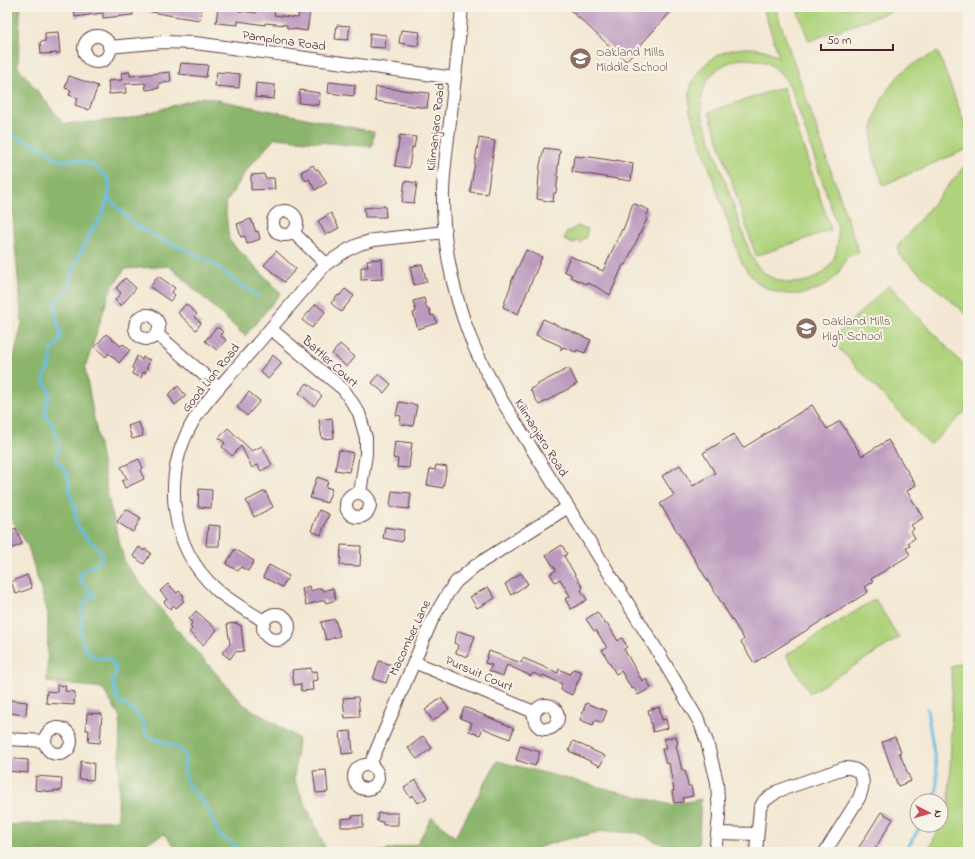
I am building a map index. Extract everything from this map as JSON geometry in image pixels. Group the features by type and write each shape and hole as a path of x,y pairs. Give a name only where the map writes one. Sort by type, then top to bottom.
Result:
{"street":[{"name":"Kilimanjaro Road","path":"462,7 445,158 443,192 445,232 453,283 459,306 469,335 482,364 529,446 666,664 700,723 707,742 717,782 719,817 715,852"},
{"name":"Pamplona Road","path":"109,47 163,42 187,42 455,78"},
{"path":"293,232 326,264"},
{"name":"Good Lion Road","path":"264,621 217,590 197,567 183,542 175,514 173,498 176,461 180,448 194,420 218,388 326,264 360,244 374,240 445,232"},
{"name":"Battler Court","path":"271,328 344,390 356,407 366,438 366,454 360,493"},
{"path":"156,334 218,388"},
{"name":"Macomber Lane","path":"370,765 432,620 456,582 475,566 568,507"},
{"name":"Pursuit Court","path":"414,662 534,712"},
{"path":"7,739 45,742"},
{"path":"756,852 760,808 764,801 770,796 778,791 836,770 844,768 857,770 861,775 863,789 859,798 825,852"},
{"path":"718,833 757,834"}],"green space":[{"path":"7,7 21,7 18,67 64,124 127,119 203,97 374,132 372,147 275,138 249,167 225,204 229,240 281,293 245,336 169,266 125,269 110,291 85,368 109,501 125,564 180,633 243,704 298,738 294,779 327,852 179,852 164,834 129,852 7,852 7,825 118,820 120,717 102,688 47,682 48,614 28,546 7,512 7,385 22,324 11,196 7,194"},
{"path":"763,7 775,7 859,253 847,257 840,271 825,285 804,293 792,294 770,290 760,284 746,270 740,258 690,111 690,90 692,83 703,66 711,59 729,51 749,48 765,50 779,57","holes":["741,59 758,60 771,65 781,74 791,88 837,225 837,245 831,264 824,272 807,281 797,283 777,280 760,269 756,264 750,253 703,118 701,107 704,88 714,72 730,62"]},
{"path":"796,7 903,7 809,41"},
{"path":"938,52 968,133 967,149 883,185 873,153 872,141 878,107 890,87 905,70 917,62"},
{"path":"783,87 831,230 756,256 709,112"},
{"path":"968,162 968,316 899,255 898,246"},
{"path":"578,226 588,229 585,239 582,238 581,243 575,241 574,244 564,240 566,233"},
{"path":"889,285 968,370 968,409 930,445 831,340"},
{"path":"875,599 899,638 810,693 786,655"},
{"path":"968,660 968,852 927,852 937,833 949,833 952,709 951,667"},
{"path":"497,761 671,805 701,799 698,852 679,852 638,833 603,831 559,841 526,852 377,852 417,844 432,817 455,837"}],"building":[{"path":"74,7 132,7 133,15 103,18 103,13 75,17"},
{"path":"147,7 202,7 200,20 146,11"},
{"path":"218,7 240,7 239,11 256,13 257,8 275,10 274,15 298,18 299,10 310,12 307,31 287,28 287,25 265,23 265,25 238,21 238,25 216,23"},
{"path":"567,7 675,7 626,61"},
{"path":"337,25 350,26 348,40 335,39"},
{"path":"401,30 420,32 418,46 399,43"},
{"path":"58,32 60,53 41,54 40,42 45,41 45,33"},
{"path":"370,33 386,35 385,48 369,47"},
{"path":"181,63 208,65 206,77 179,74"},
{"path":"130,72 130,76 170,72 171,82 159,83 159,88 146,90 145,83 125,84 126,93 109,94 108,81 122,80 121,73"},
{"path":"217,72 240,74 239,88 215,86"},
{"path":"69,76 98,86 89,110 75,105 78,98 69,95 71,90 65,88"},
{"path":"329,82 355,85 354,96 328,93"},
{"path":"256,83 275,85 274,99 255,97"},
{"path":"376,87 429,93 427,108 375,101"},
{"path":"300,90 320,93 319,105 299,103"},
{"path":"400,135 416,137 414,148 412,147 409,168 395,166"},
{"path":"479,138 495,141 487,194 470,192"},
{"path":"544,148 560,150 556,193 554,193 553,202 537,199 540,165"},
{"path":"574,156 616,160 633,164 631,181 572,172"},
{"path":"313,165 316,170 318,169 327,183 315,190 309,179 306,181 301,172"},
{"path":"264,174 265,178 274,178 275,189 251,190 251,175"},
{"path":"405,181 417,183 414,203 402,202"},
{"path":"633,203 649,210 647,219 625,265 623,265 610,295 595,286 570,277 572,275 564,271 570,256 603,271 622,229 623,230"},
{"path":"385,206 386,217 365,217 364,208"},
{"path":"331,213 339,228 326,235 318,221"},
{"path":"251,219 256,232 258,231 260,239 247,244 245,236 241,237 237,224"},
{"path":"526,250 542,257 518,314 503,307 511,282"},
{"path":"276,251 296,269 284,282 264,265"},
{"path":"382,259 383,279 361,280 361,267 368,267 367,260"},
{"path":"422,264 427,282 414,285 410,267"},
{"path":"158,276 175,288 172,292 175,295 170,301 150,287"},
{"path":"125,278 136,288 121,306 115,300 121,293 116,288"},
{"path":"345,289 354,296 341,312 331,303"},
{"path":"424,298 427,309 429,308 431,316 434,315 437,323 418,329 413,313 416,312 413,301"},
{"path":"186,304 197,314 194,317 201,323 196,330 178,313"},
{"path":"316,304 325,312 312,328 302,320"},
{"path":"543,319 591,340 585,353 577,350 576,352 563,347 561,350 561,346 536,335"},
{"path":"216,328 219,328 223,332 220,335 226,340 217,350 205,341"},
{"path":"106,334 121,346 123,344 130,350 119,363 109,353 106,357 95,347"},
{"path":"340,344 355,357 347,367 332,354"},
{"path":"273,355 282,363 268,379 260,371"},
{"path":"137,356 142,360 143,357 150,360 145,373 143,372 141,378 132,374 134,369 132,368"},
{"path":"569,368 577,384 539,405 530,389"},
{"path":"379,374 391,384 384,393 372,383"},
{"path":"307,383 322,396 314,406 299,393"},
{"path":"178,386 186,396 175,405 168,395"},
{"path":"249,392 260,401 247,416 237,407"},
{"path":"399,402 417,405 413,426 400,424 401,416 396,415"},
{"path":"812,405 827,429 840,421 862,456 888,440 916,485 907,491 923,518 911,525 914,529 911,531 915,538 908,543 910,546 906,548 910,555 871,579 873,582 865,587 868,592 754,663 741,642 744,639 660,504 674,495 662,476 680,465 693,486 715,473 703,453 734,434 743,448"},
{"path":"332,418 334,438 322,439 319,420"},
{"path":"139,422 143,436 132,439 128,426"},
{"path":"228,428 252,451 262,446 272,465 261,471 258,465 252,468 241,446 232,456 222,447 225,443 219,438"},
{"path":"395,441 412,443 409,468 397,467 398,459 393,458"},
{"path":"339,450 353,453 349,472 335,470"},
{"path":"139,459 143,468 140,470 144,479 125,488 122,481 127,479 121,467"},
{"path":"436,465 447,467 443,488 427,485 430,469 435,470"},
{"path":"317,477 328,481 326,487 332,489 327,503 310,498"},
{"path":"199,489 212,490 211,508 198,507"},
{"path":"265,491 273,507 254,517 246,501"},
{"path":"392,491 411,493 409,509 390,507"},
{"path":"126,509 141,518 133,532 117,522"},
{"path":"319,510 329,514 321,535 311,531"},
{"path":"208,525 220,526 219,546 206,546"},
{"path":"385,527 404,530 402,542 383,538"},
{"path":"16,528 22,544 10,549 7,542 7,532"},
{"path":"341,545 361,546 360,566 340,565"},
{"path":"562,545 567,554 564,556 583,588 581,590 587,600 571,609 565,599 570,596 560,579 555,582 550,574 556,570 546,555"},
{"path":"139,547 144,551 145,549 151,553 144,564 133,556"},
{"path":"235,549 254,561 248,571 241,567 238,571 226,564"},
{"path":"269,565 289,576 282,587 263,577"},
{"path":"521,573 528,584 511,595 505,584"},
{"path":"27,575 32,588 16,594 11,582"},
{"path":"168,584 177,593 179,591 184,596 182,599 184,601 176,608 174,605 170,609 164,602 167,599 160,591"},
{"path":"309,586 311,591 321,588 323,591 333,588 336,600 326,603 325,600 306,605 302,589"},
{"path":"488,587 495,598 477,608 470,597"},
{"path":"196,611 217,630 203,645 189,632 192,629 190,626 192,623 189,619"},
{"path":"597,612 605,624 607,623 618,641 622,638 627,647 624,649 642,681 646,679 651,688 638,695 634,688 632,689 621,671 616,674 602,650 607,648 596,630 594,631 586,619"},
{"path":"335,619 340,636 326,640 321,622"},
{"path":"238,623 238,625 241,625 244,651 235,652 230,659 222,653 230,644 227,624"},
{"path":"458,631 475,636 468,657 456,653 458,645 454,643"},
{"path":"489,651 521,663 523,658 558,673 559,669 570,674 573,669 582,672 572,695 561,690 562,684 543,675 542,677 533,673 531,676 507,665 503,676 489,671 492,665 485,663"},
{"path":"379,661 392,665 386,683 373,679"},
{"path":"311,668 311,672 317,671 318,680 312,681 313,690 301,691 301,684 294,685 292,670"},
{"path":"57,685 66,686 65,691 75,692 74,705 46,703 47,691 57,692"},
{"path":"358,697 360,717 345,718 343,698"},
{"path":"441,698 449,709 433,721 425,710"},
{"path":"10,700 27,702 26,715 9,713"},
{"path":"586,703 607,711 602,723 595,720 593,725 580,720"},
{"path":"659,707 662,720 666,719 668,728 653,732 648,710"},
{"path":"464,708 514,728 510,739 483,728 480,735 469,731 472,723 460,718"},
{"path":"87,713 102,714 100,743 88,742 89,730 86,730"},
{"path":"351,731 353,753 342,754 340,732"},
{"path":"423,736 432,748 417,759 408,748"},
{"path":"676,736 678,744 676,745 682,770 685,770 688,786 691,786 693,796 683,798 683,802 674,803 672,791 674,791 669,763 666,764 662,749 666,749 664,739"},
{"path":"895,737 901,752 899,752 911,781 898,786 882,742"},
{"path":"573,741 605,756 600,766 569,751"},
{"path":"520,746 540,752 535,766 516,760"},
{"path":"7,758 28,760 28,773 7,771"},
{"path":"81,761 94,763 93,780 79,779"},
{"path":"326,770 328,792 316,793 313,771"},
{"path":"36,776 62,778 61,791 54,790 54,792 35,790"},
{"path":"416,780 427,798 418,803 413,795 410,797 404,788"},
{"path":"881,812 893,819 873,852 856,852"},
{"path":"378,813 398,813 398,825 383,825 383,822 377,821"},
{"path":"363,815 363,827 341,827 341,819"}],"waterway":[{"path":"7,133 45,149 56,159 66,161 74,159 93,165 108,179 110,187 101,218 93,228 74,266 70,284 66,291 56,301 55,307 58,326 61,332 60,341 51,351 51,362 44,381 50,393 45,415 53,425 60,447 55,457 57,462 65,469 69,480 71,498 75,507 76,523 99,549 102,556 97,564 84,570 79,575 81,582 95,595 89,597 81,610 83,615 80,629 83,644 87,651 95,658 107,658 114,663 116,673 113,682 118,701 136,713 144,724 144,730 149,737 179,748 184,753 186,760 184,765 185,776 188,785 208,808 220,836 231,842 241,852"},
{"path":"108,198 135,225 162,240 215,264 236,282 259,296"},
{"path":"927,709 937,772 936,793"},
{"path":"905,852 916,833"}],"place":[{"name":"Oakland Mills Middle School","path":"580,59"},
{"name":"Oakland Mills High School","path":"806,328"}]}
